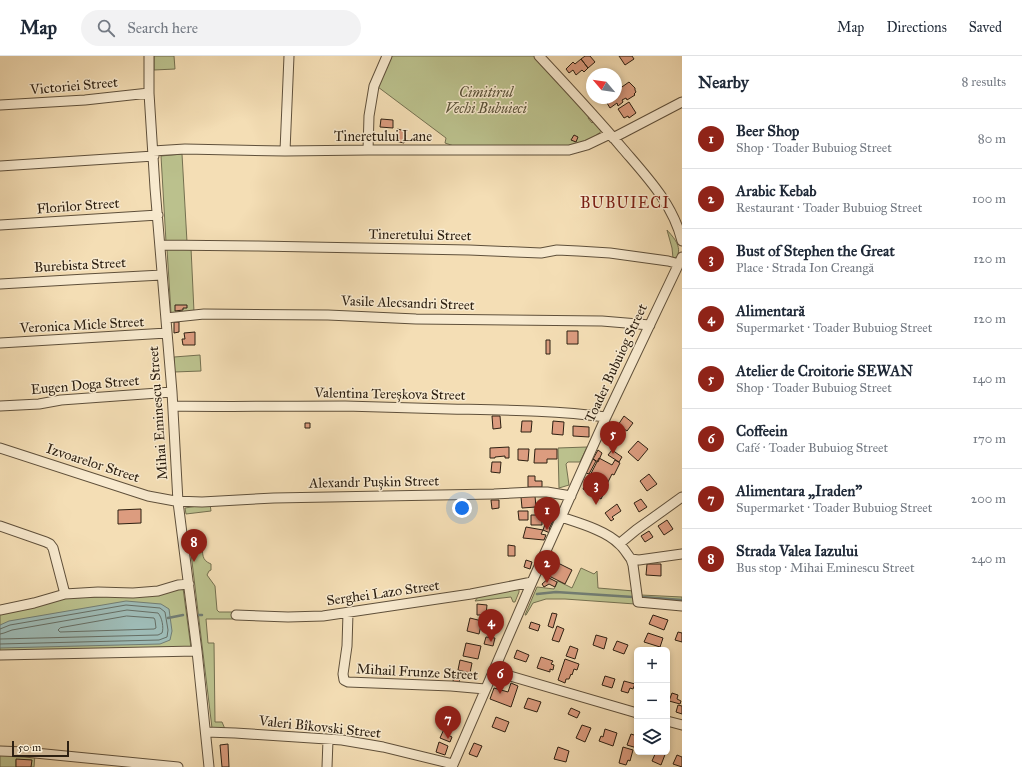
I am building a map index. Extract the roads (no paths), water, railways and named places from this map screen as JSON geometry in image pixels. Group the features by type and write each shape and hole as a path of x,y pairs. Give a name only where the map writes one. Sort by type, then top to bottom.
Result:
{"street":[{"name":"Mihai Eminescu Street","path":"149,56 149,93 166,333 173,406 178,502 197,651 209,767"},
{"path":"285,151 289,56"},
{"path":"368,150 369,116 374,86 387,56"},
{"path":"539,56 594,116 660,193 674,219 682,241"},
{"name":"Victoriei Street","path":"0,105 85,100 149,93"},
{"name":"Tineretului Lane","path":"0,166 185,150 569,150 611,136 682,102"},
{"name":"Florilor Street","path":"0,225 158,215"},
{"name":"Tineretului Street","path":"160,245 469,250 541,253 556,250 610,253 668,261 680,261"},
{"name":"Toader Bubuiog Street","path":"453,766 485,689 570,496 680,261"},
{"name":"Burebista Street","path":"0,284 86,278 162,275"},
{"name":"Vasile Alecsandri Street","path":"166,318 204,314 328,314 416,319 602,321 650,326"},
{"name":"Veronica Micle Street","path":"0,343 166,333"},
{"name":"Eugen Doga Street","path":"0,406 172,392"},
{"name":"Valentina Tereșkova Street","path":"173,406 338,406 516,410 550,411 606,417"},
{"name":"Izvoarelor Street","path":"0,448 148,496 178,502"},
{"name":"Alexandr Pușkin Street","path":"178,502 274,498 533,492 547,492 570,496"},
{"path":"620,544 636,530 682,497"},
{"path":"562,516 603,533 620,544 631,559 633,565 638,602 682,606"},
{"path":"0,526 50,544 53,548 65,594"},
{"path":"631,559 639,560 682,554"},
{"name":"Serghei Lazo Street","path":"236,615 288,617 323,616 471,594 532,582"},
{"path":"0,610 34,603 65,594 158,591 178,585 188,584"},
{"name":"Mihail Frunze Street","path":"348,613 347,646 343,674 344,680 348,682 451,686 485,689"},
{"path":"0,655 197,651"},
{"name":"Mihail Frunze Street","path":"493,671 634,712"},
{"path":"670,722 682,725"},
{"name":"Valeri Bîkovski Street","path":"206,732 342,740 383,747 453,766"},
{"path":"326,767 328,740"},
{"path":"0,751 48,754 178,767"}],"water":[{"path":"126,601 161,604 169,609 172,631 170,640 160,644 0,648 0,625 9,621"}],"waterway":[{"path":"537,594 556,592 633,597"},
{"path":"642,597 682,600"},
{"path":"168,618 183,615"}],"place":[{"name":"Atelier de Croitorie SEWAN","path":"613,454"},
{"name":"Bust of Stephen the Great","path":"596,505"},
{"name":"Beer Shop","path":"547,530"},
{"name":"Strada Valea Iazului","path":"194,562"},
{"name":"Arabic Kebab","path":"547,583"},
{"name":"Alimentară","path":"491,642"},
{"name":"Coffeein","path":"500,694"},
{"name":"Alimentara „Iraden”","path":"448,739"}],"district":[{"name":"BUBUIECI","path":"625,202"}],"park label":[{"name":"Cimitirul Vechi Bubuieci","path":"486,100"}]}
